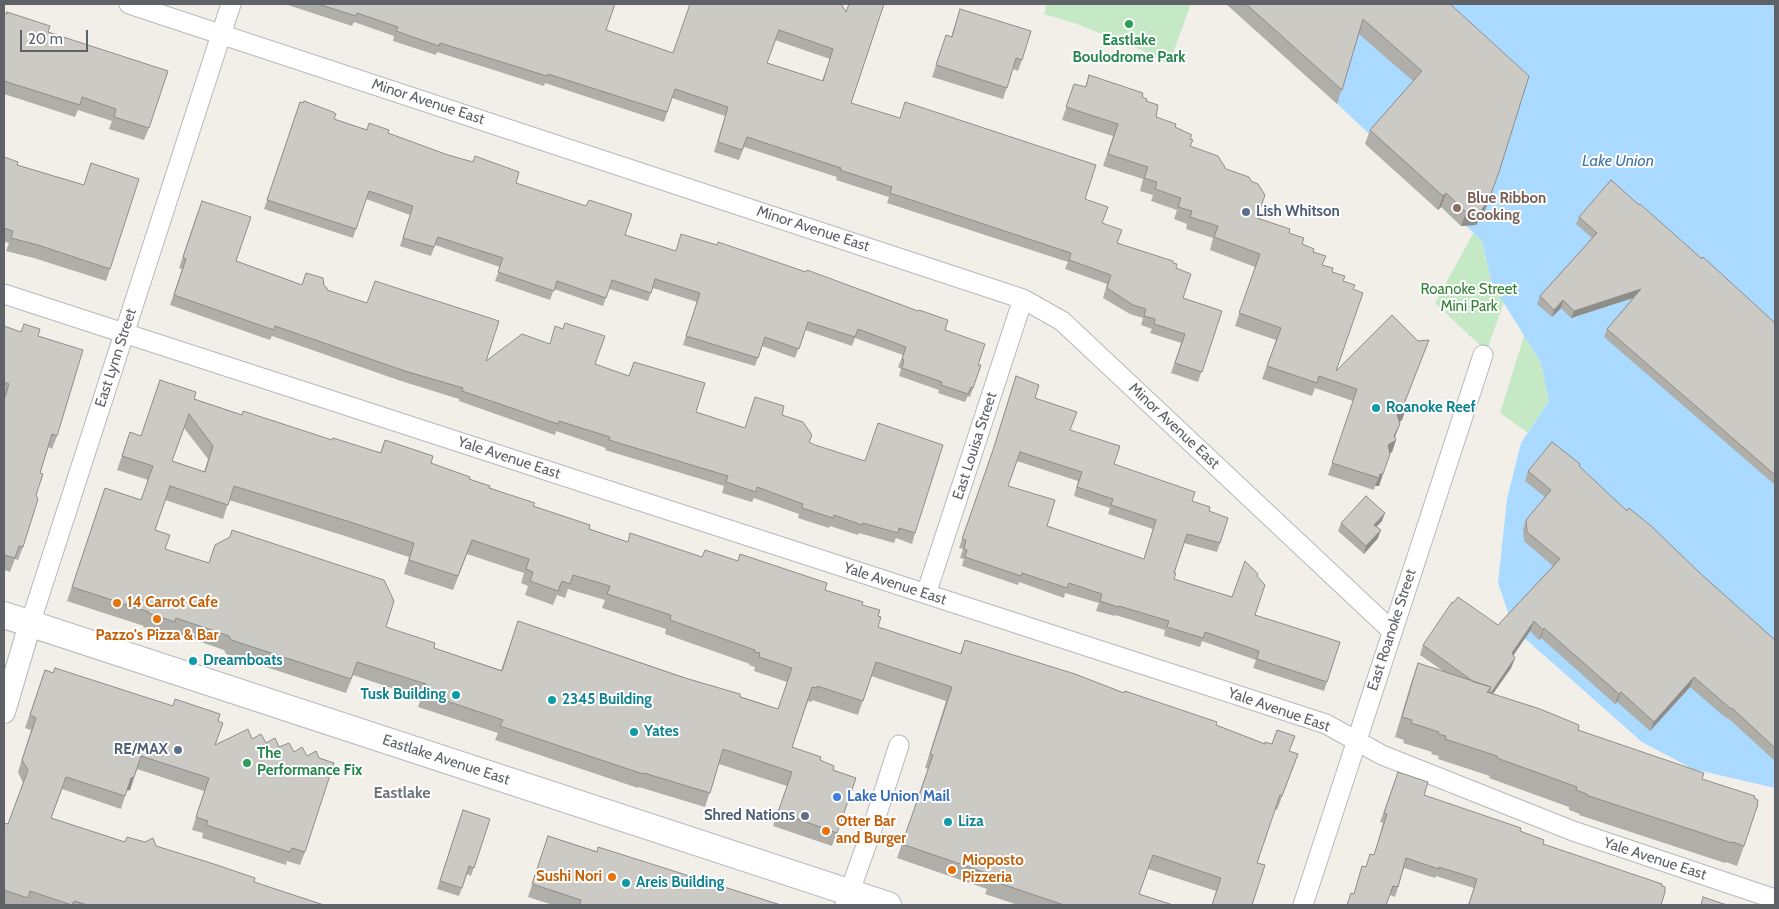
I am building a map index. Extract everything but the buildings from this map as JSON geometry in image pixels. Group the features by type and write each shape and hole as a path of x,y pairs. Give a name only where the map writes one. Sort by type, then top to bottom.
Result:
{"main road":[{"name":"Eastlake Avenue East","path":"4,615 848,899 888,905"}],"street":[{"name":"Minor Avenue East","path":"129,4 1024,298 1062,321 1392,631"},
{"name":"East Lynn Street","path":"4,712 30,624 230,4"},
{"name":"Yale Avenue East","path":"4,294 1326,724 1382,755 1573,832 1775,899"},
{"name":"East Louisa Street","path":"926,594 1024,298"},
{"name":"East Roanoke Street","path":"1302,905 1483,355"},
{"path":"848,899 899,745"}],"green space":[{"path":"1047,4 1191,4 1169,64 1139,49 1077,24 1044,14"},
{"name":"Roanoke Street Mini Park","path":"1474,232 1482,241 1492,284 1504,302 1487,350 1435,303"},
{"path":"1524,336 1541,363 1549,401 1528,433 1500,413"}],"water":[{"name":"Lake Union","path":"1232,4 1775,4 1775,788 1693,769 1642,742 1521,635 1510,618 1498,583 1507,499 1521,443 1549,401 1541,363 1492,284 1482,241"}],"place":[{"name":"Eastlake Boulodrome Park","path":"1129,24"},
{"name":"Blue Ribbon Cooking","path":"1457,208"},
{"name":"Lish Whitson","path":"1246,212"},
{"name":"Roanoke Reef","path":"1376,408"},
{"name":"14 Carrot Cafe","path":"117,603"},
{"name":"Pazzo's Pizza & Bar","path":"157,619"},
{"name":"Dreamboats","path":"193,661"},
{"name":"Tusk Building","path":"456,695"},
{"name":"2345 Building","path":"552,700"},
{"name":"Yates","path":"634,732"},
{"name":"RE/MAX","path":"178,750"},
{"name":"The Performance Fix","path":"247,763"},
{"name":"Lake Union Mail","path":"837,797"},
{"name":"Shred Nations","path":"805,816"},
{"name":"Liza","path":"948,822"},
{"name":"Otter Bar and Burger","path":"826,831"},
{"name":"Mioposto Pizzeria","path":"952,870"},
{"name":"Sushi Nori","path":"612,877"},
{"name":"Areis Building","path":"626,883"}],"district":[{"name":"Eastlake","path":"402,793"}]}
